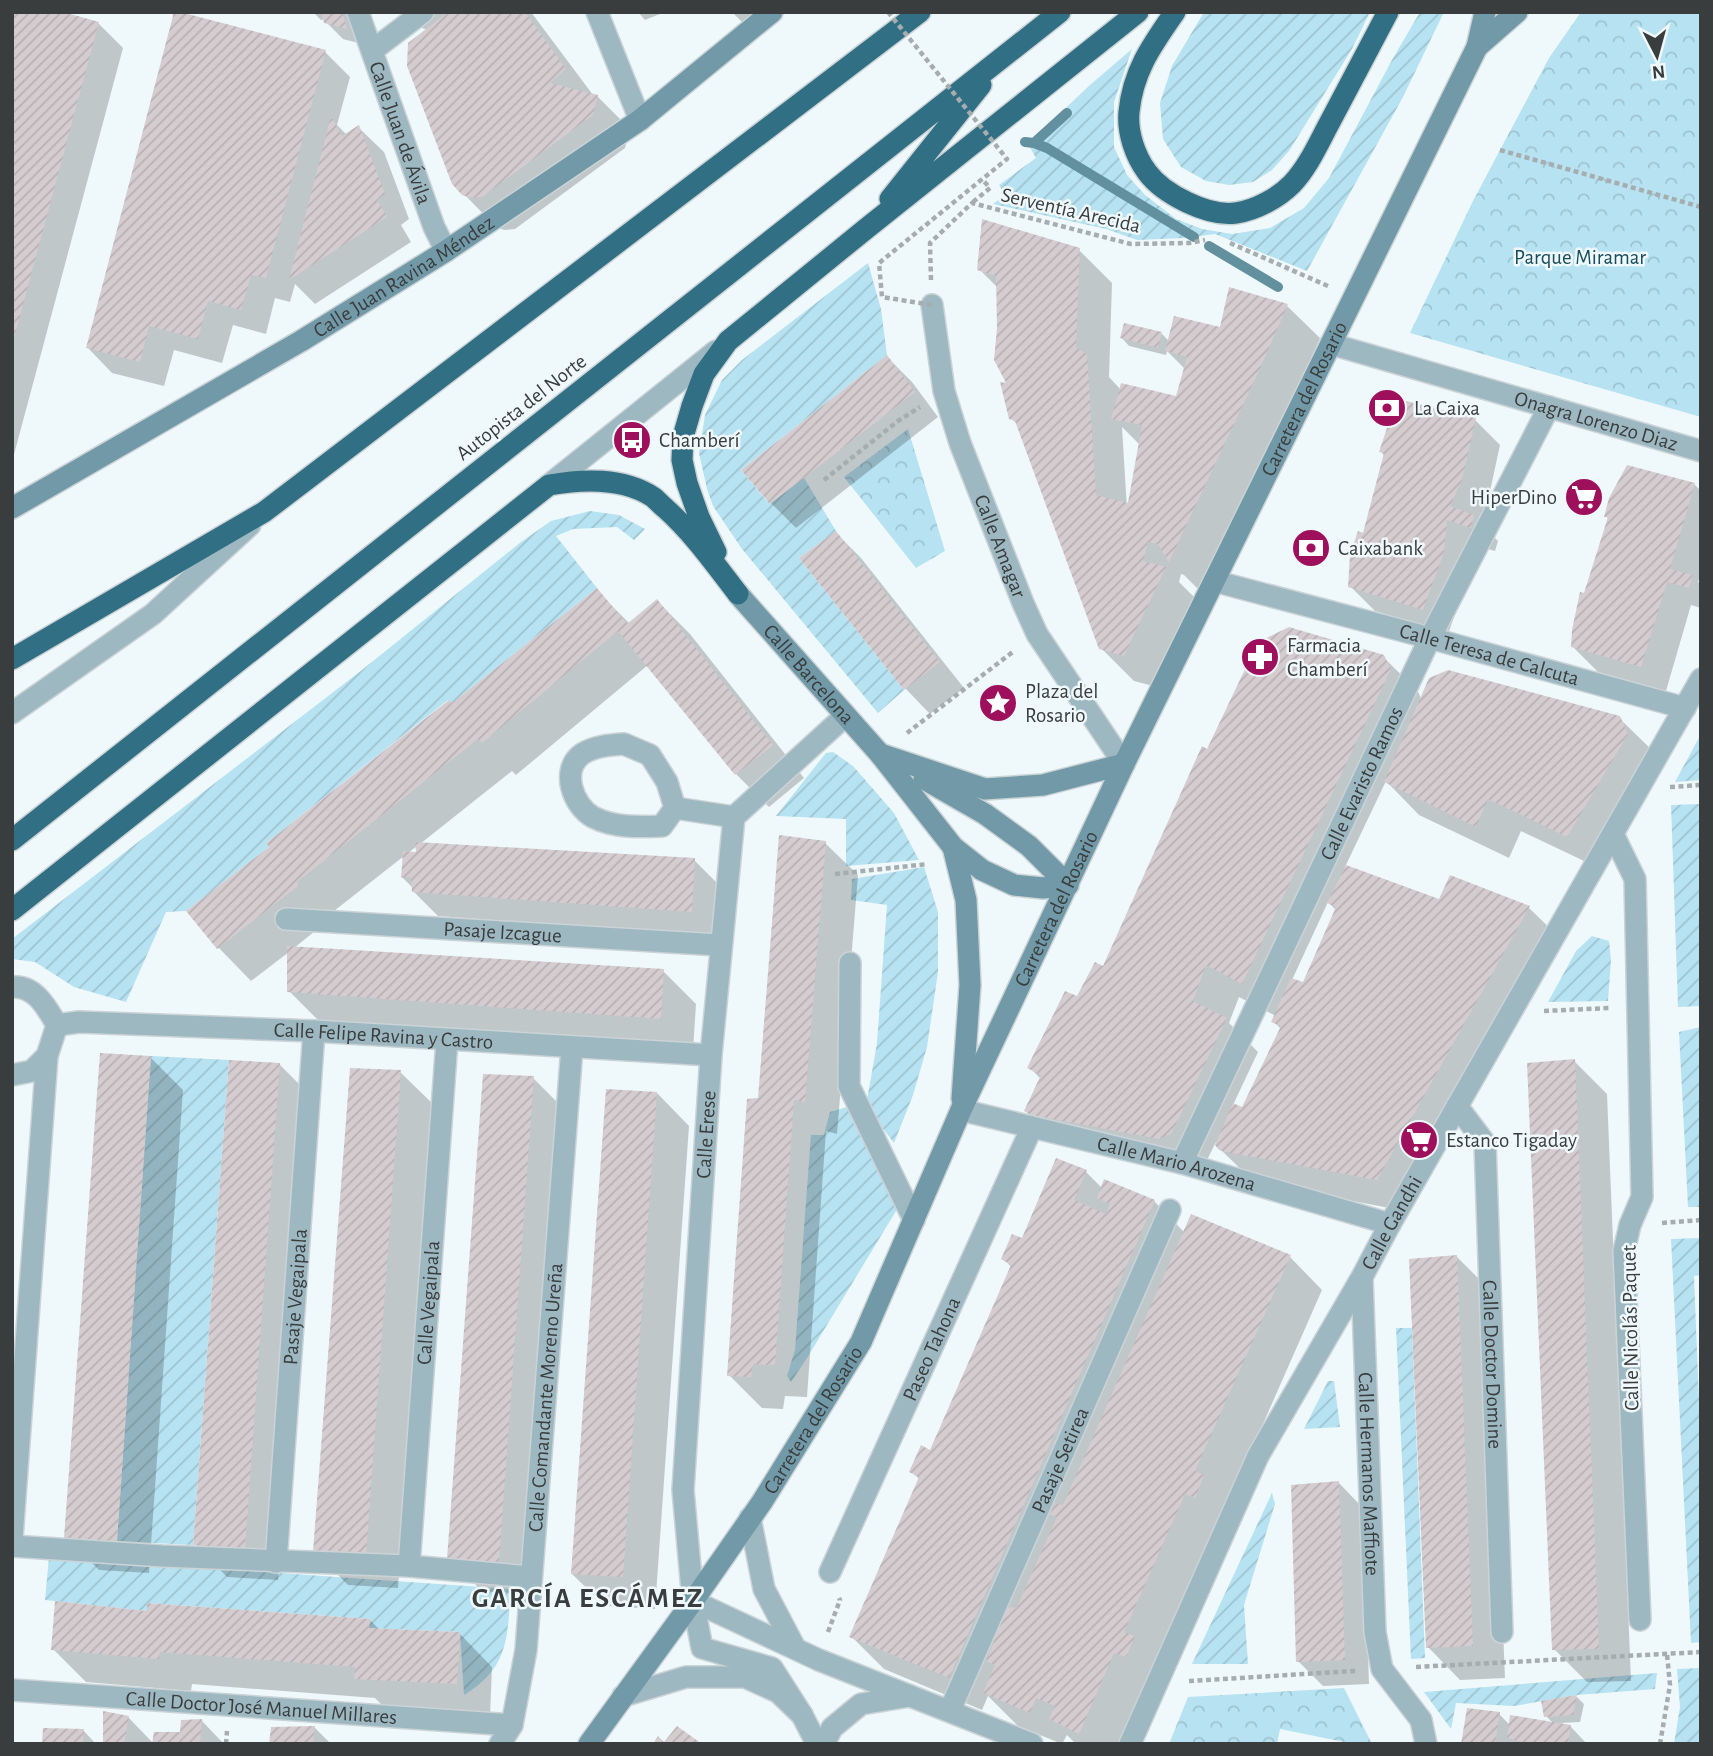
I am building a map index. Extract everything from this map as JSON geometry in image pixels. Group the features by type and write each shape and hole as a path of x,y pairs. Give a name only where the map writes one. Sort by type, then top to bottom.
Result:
{"highway":[{"path":"12,659 264,512 920,12"},
{"name":"Autopista del Norte","path":"12,840 1060,12"},
{"path":"738,594 699,517 682,460 683,436 704,374 728,341 1138,12"},
{"path":"1175,12 1153,44 1134,81 1129,115 1133,147 1147,173 1171,195 1203,209 1234,213 1263,205 1291,185 1310,160 1388,12"},
{"path":"867,228 1003,57"},
{"path":"12,910 549,485 584,480 601,481 626,485 653,497 696,540 738,594"}],"main road":[{"name":"Calle Juan Ravina Méndez","path":"12,508 301,341 446,251 640,120 772,12"},
{"name":"Carretera del Rosario","path":"589,1744 762,1502 861,1342 961,1110 1124,764 1477,47 1485,12"},
{"name":"Carretera del Rosario","path":"1477,47 1517,12"},
{"name":"Calle Barcelona","path":"738,594 880,754"},
{"path":"880,754 985,789 1043,785 1124,764"},
{"path":"880,754 955,854 1013,885 1043,888 1068,885"},
{"path":"880,754 985,814 1029,846 1068,885"},
{"path":"955,854 966,900 970,985 961,1110"}],"street":[{"name":"Calle Juan de Ávila","path":"358,12 434,227 446,251"},
{"path":"373,50 423,12"},
{"path":"597,12 640,120"},
{"name":"Calle Amagar","path":"932,299 944,391 960,443 1023,603 1037,634 1124,764"},
{"path":"549,485 728,341"},
{"name":"Onagra Lorenzo Diaz","path":"1331,344 1701,451"},
{"name":"Calle Evaristo Ramos","path":"1182,1163 1430,638 1549,407"},
{"path":"12,713 153,614 264,512"},
{"name":"Calle Teresa de Calcuta","path":"1214,581 1685,708"},
{"name":"Calle Gandhi","path":"1130,1744 1258,1455 1701,679"},
{"path":"675,808 734,817 845,716"},
{"path":"624,744 650,755 667,782 675,808 662,826 609,824 592,817 579,806 571,785 572,766 582,754 602,746 624,744"},
{"name":"Calle Erese","path":"734,817 711,1055 683,1489 693,1601 702,1648 772,1668 802,1715"},
{"name":"Calle Nicolás Paquet","path":"1613,834 1635,878 1642,1197 1630,1225 1624,1251 1640,1620"},
{"name":"Pasaje Izcague","path":"286,919 720,945"},
{"path":"850,963 849,1086 914,1220"},
{"path":"12,986 20,986 43,1000 57,1025 47,1056 12,1538"},
{"name":"Calle Felipe Ravina y Castro","path":"57,1025 79,1022 314,1031 711,1055"},
{"name":"Pasaje Vegaipala","path":"276,1562 314,1031"},
{"name":"Calle Vegaipala","path":"409,1566 447,1040"},
{"name":"Calle Comandante Moreno Ureña","path":"500,1744 512,1725 526,1650 572,1047"},
{"path":"12,1075 32,1071 47,1056"},
{"name":"Calle Doctor Domine","path":"1457,1106 1485,1143 1502,1632"},
{"name":"Calle Mario Arozena","path":"961,1110 1182,1163 1390,1224"},
{"name":"Paseo Tahona","path":"830,1572 1032,1127"},
{"name":"Pasaje Setirea","path":"950,1710 1170,1210"},
{"name":"Calle Hermanos Maffiote","path":"1362,1277 1376,1632 1382,1669"},
{"path":"750,1518 764,1589 795,1648"},
{"path":"12,1546 276,1562 409,1566 531,1577"},
{"path":"693,1601 819,1660 1032,1744"},
{"path":"1382,1669 1422,1720 1426,1744"},
{"path":"623,1696 686,1676 745,1677 778,1692 802,1715 817,1744"},
{"name":"Calle Doctor José Manuel Millares","path":"12,1690 512,1725"},
{"path":"824,1744 832,1728 861,1704 912,1696"}],"path":[{"path":"888,12 1007,159 878,263 882,297 932,299"},
{"path":"1500,150 1701,207"},
{"path":"972,203 990,188 982,179"},
{"name":"Serventía Arecida","path":"931,280 930,243 972,203 1131,244 1189,243 1208,239"},
{"path":"1230,243 1354,297"},
{"path":"824,480 898,421 944,391"},
{"path":"880,754 1037,634"},
{"path":"835,874 955,854"},
{"path":"1511,1012 1638,1007"},
{"path":"819,1660 840,1600 830,1572"},
{"path":"1157,1683 1701,1652"},
{"path":"1660,1744 1670,1685 1667,1654"}],"green space":[{"path":"1204,12 1370,12 1352,49 1289,151 1272,170 1253,182 1229,185 1206,181 1181,167 1163,139 1160,103 1172,66"},
{"path":"1420,12 1444,12 1403,97 1307,271 1215,234 1137,240 1106,229 993,204 1005,195 999,185 1036,158 1028,144 1132,49 1114,102 1114,147 1127,175 1145,195 1176,219 1202,229 1232,234 1270,228 1304,208 1329,178"},
{"name":"Parque Miramar","path":"1581,12 1701,12 1701,417 1410,333 1472,203 1549,58"},
{"path":"868,263 881,309 887,355 741,470 767,501 804,478 836,531 799,558 904,690 878,713 742,549 713,506 699,453 705,415 722,380 742,360"},
{"path":"908,429 945,551 916,568 844,477"},
{"path":"590,511 619,515 645,529 634,540 617,527 573,529 556,536 597,588 452,703 448,700 266,843 269,847 186,911 166,912 126,1002 74,987 35,962 12,959 12,939 362,670 521,542 551,521"},
{"path":"1701,734 1701,780 1675,782"},
{"path":"833,752 853,766 894,813 919,860 846,866 846,819 776,816 826,753"},
{"path":"1699,804 1701,1006 1678,1007 1671,805"},
{"path":"924,867 938,912 938,972 927,1047 913,1095 894,1143 866,1106 877,1043 887,905 851,900 852,879"},
{"path":"1592,936 1609,941 1611,960 1608,1001 1548,1002 1576,951"},
{"path":"1701,1027 1701,1207 1688,1207 1679,1032"},
{"path":"151,1056 229,1060 193,1545 117,1541"},
{"path":"850,1106 899,1206 791,1382 787,1376 795,1350 811,1135 824,1135 830,1112"},
{"path":"1701,1238 1701,1275 1694,1276 1701,1452 1701,1642 1691,1643 1671,1239"},
{"path":"1396,1328 1412,1328 1425,1658 1411,1659"},
{"path":"1328,1381 1334,1381 1340,1427 1304,1429"},
{"path":"1272,1493 1275,1504 1244,1605 1248,1664 1192,1664"},
{"path":"49,1557 511,1589 506,1636 498,1662 479,1684 464,1695 460,1632 369,1628 371,1619 147,1603 147,1611 45,1600"},
{"path":"1701,1668 1701,1744 1674,1744 1680,1707 1677,1669"},
{"path":"1657,1673 1655,1689 1577,1695 1514,1706 1456,1703 1451,1729 1424,1692"},
{"path":"1344,1688 1372,1744 1354,1744 1280,1729 1277,1744 1169,1744 1188,1697"}],"building":[{"path":"12,12 63,12 99,22 13,342"},
{"path":"174,12 326,50 266,278 251,275 241,310 208,301 198,339 149,326 140,362 86,348"},
{"path":"321,12 342,12 347,29 324,23"},
{"path":"448,12 525,12 566,69 550,83 598,95 593,115 482,197 462,195 452,184 407,66 408,43"},
{"path":"331,116 342,136 359,125 385,194 377,200 387,217 289,280"},
{"path":"982,219 1080,248 1076,348 1087,354 1096,495 1128,503 1142,425 1111,419 1121,383 1176,396 1187,357 1165,351 1174,316 1220,327 1229,287 1288,304 1169,562 1158,544 1148,542 1143,561 1166,567 1124,656 1099,649 1015,421 1009,419 1000,382 1006,383 994,360 997,328 996,276 977,270"},
{"path":"1124,323 1162,332 1158,348 1120,338"},
{"path":"887,355 915,392 770,504 741,470"},
{"path":"1402,400 1476,418 1462,480 1450,506 1474,515 1471,528 1447,520 1444,552 1423,610 1348,587 1350,555 1358,531 1363,533 1384,453 1379,452 1389,422"},
{"path":"1627,465 1695,483 1670,569 1693,575 1689,588 1667,582 1641,667 1571,647 1580,592 1584,593 1608,517 1604,517 1609,498"},
{"path":"836,531 940,662 904,690 799,558"},
{"path":"597,588 627,624 657,599 773,745 735,775 618,631 482,743 478,739 217,949 186,911 269,847 266,843 449,700 452,703"},
{"path":"1289,627 1384,655 1391,669 1242,984 1206,965 1193,1001 1227,1018 1171,1134 1159,1139 1031,1115 1024,1111 1041,1075 1027,1068 1065,991 1077,996 1095,962 1103,966 1202,746 1207,749 1258,642"},
{"path":"1448,670 1620,716 1628,734 1567,837 1488,799 1476,827 1384,782 1429,678"},
{"path":"779,835 826,841 805,1102 794,1100 775,1365 753,1364 751,1377 727,1376 747,1099 758,1098"},
{"path":"415,842 695,858 692,912 412,892 411,877 401,878 403,851 416,852"},
{"path":"1346,865 1439,899 1450,875 1530,906 1377,1180 1226,1152 1215,1145 1233,1103 1242,1107 1281,1026 1271,1022 1291,978 1303,982 1336,907 1327,903"},
{"path":"287,946 664,969 661,1019 287,992"},
{"path":"100,1053 151,1056 117,1541 64,1538"},
{"path":"1575,1059 1599,1649 1552,1650 1527,1063"},
{"path":"229,1060 280,1063 245,1548 193,1545"},
{"path":"350,1068 401,1070 366,1556 313,1552"},
{"path":"483,1074 534,1076 499,1562 447,1559"},
{"path":"606,1089 657,1092 623,1577 571,1574"},
{"path":"1056,1158 1087,1170 1074,1200 1106,1214 1110,1204 1097,1198 1104,1179 1155,1200 949,1678 849,1637 919,1477 909,1472 921,1445 930,1450 1011,1265 1001,1259 1012,1234 1022,1238"},
{"path":"1191,1214 1291,1255 1195,1471 1204,1475 1195,1498 1185,1494 1124,1632 1135,1636 1126,1657 1114,1653 1079,1734 1049,1719 1055,1706 1036,1698 1030,1713 983,1693 995,1665 986,1661 1008,1606 1016,1609 1057,1517 1050,1515 1055,1503 1063,1505"},
{"path":"1457,1255 1473,1646 1426,1648 1409,1259"},
{"path":"1339,1481 1345,1660 1296,1662 1291,1485"},
{"path":"55,1601 147,1611 147,1603 371,1619 369,1628 460,1632 457,1684 354,1679 355,1667 160,1652 159,1659 51,1650"},
{"path":"1577,1695 1573,1715 1544,1717 1541,1701"},
{"path":"1467,1708 1500,1712 1495,1744 1461,1744"},
{"path":"103,1711 129,1716 124,1744 103,1744"},
{"path":"1510,1715 1571,1725 1568,1744 1531,1744 1507,1738"},
{"path":"202,1719 200,1744 152,1744 154,1732 180,1732 181,1720"},
{"path":"315,1726 313,1744 269,1744 271,1727"},
{"path":"677,1726 702,1744 653,1744 658,1736 664,1742"},
{"path":"43,1728 84,1729 83,1744 42,1744"}],"waterway":[{"path":"1034,143 1067,113"},
{"path":"1025,142 1047,148 1194,237"},
{"path":"1209,246 1278,287"}],"place":[{"name":"La Caixa","path":"1387,408"},
{"name":"Chamberí","path":"632,440"},
{"name":"HiperDino","path":"1584,497"},
{"name":"Caixabank","path":"1311,548"},
{"name":"Farmacia Chamberí","path":"1260,657"},
{"name":"Plaza del Rosario","path":"998,703"},
{"name":"Estanco Tigaday","path":"1419,1140"}],"district":[{"name":"GARCÍA ESCÁMEZ","path":"588,1597"}]}
